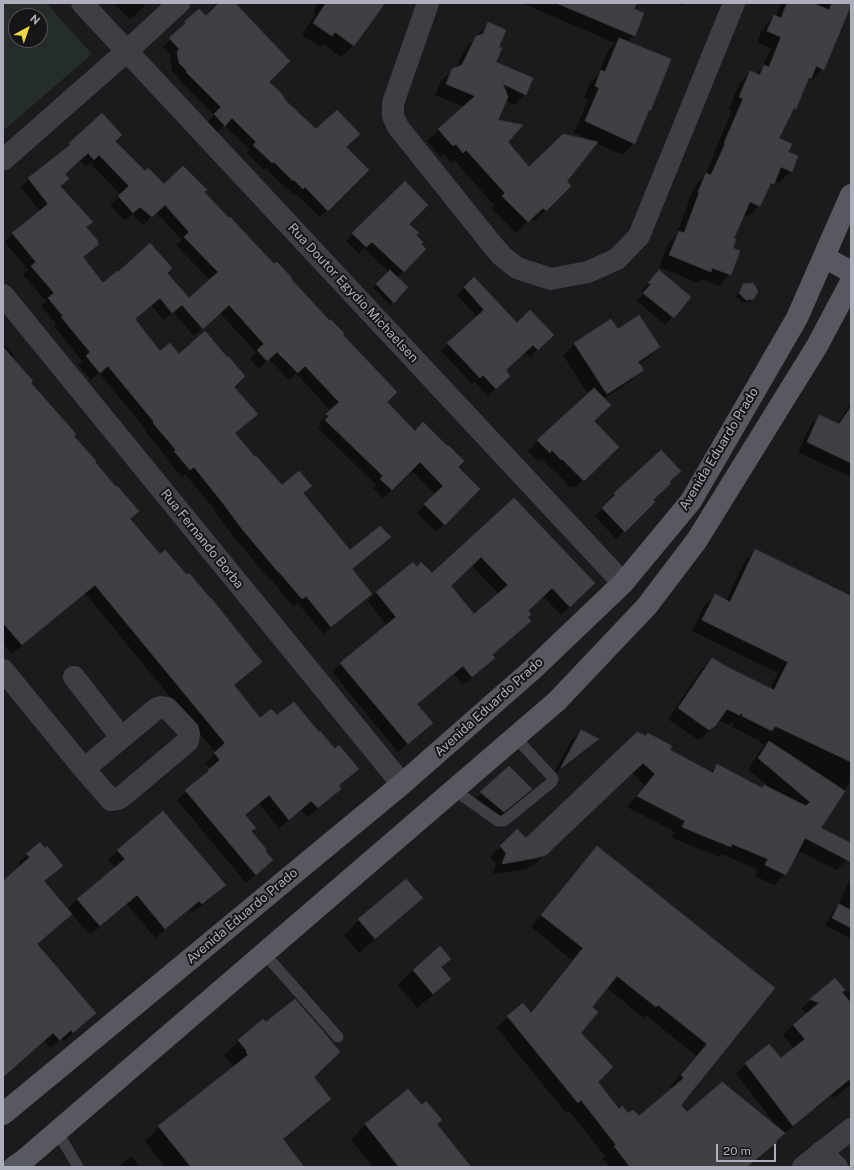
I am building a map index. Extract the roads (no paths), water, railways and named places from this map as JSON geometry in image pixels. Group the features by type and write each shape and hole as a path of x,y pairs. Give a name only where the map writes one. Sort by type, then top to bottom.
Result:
{"main road":[{"name":"Avenida Eduardo Prado","path":"3,1114 402,784 533,668 623,582 691,501 797,318 851,195"},
{"path":"824,256 851,272"},
{"path":"14,1167 57,1132 557,702 647,606 697,540 817,346 851,282"}],"street":[{"name":"Rua Doutor Egydio Michaelsen","path":"82,3 623,582"},
{"path":"3,160 127,51 179,3"},
{"path":"428,3 393,103 393,116 398,127 502,256 516,268 551,279 588,272 617,259 639,236 734,3"},
{"name":"Rua Fernando Borba","path":"3,295 402,784"},
{"path":"3,670 84,769 111,800 118,799 125,794 188,741 188,730 167,708 161,707 156,709 84,769"},
{"path":"74,677 122,737"},
{"path":"803,1167 851,1129"},
{"path":"821,1152 837,1167"}],"lane":[{"path":"454,790 501,822 552,782 552,777 515,737"},
{"path":"264,954 338,1037"},
{"path":"57,1132 78,1167"}]}
